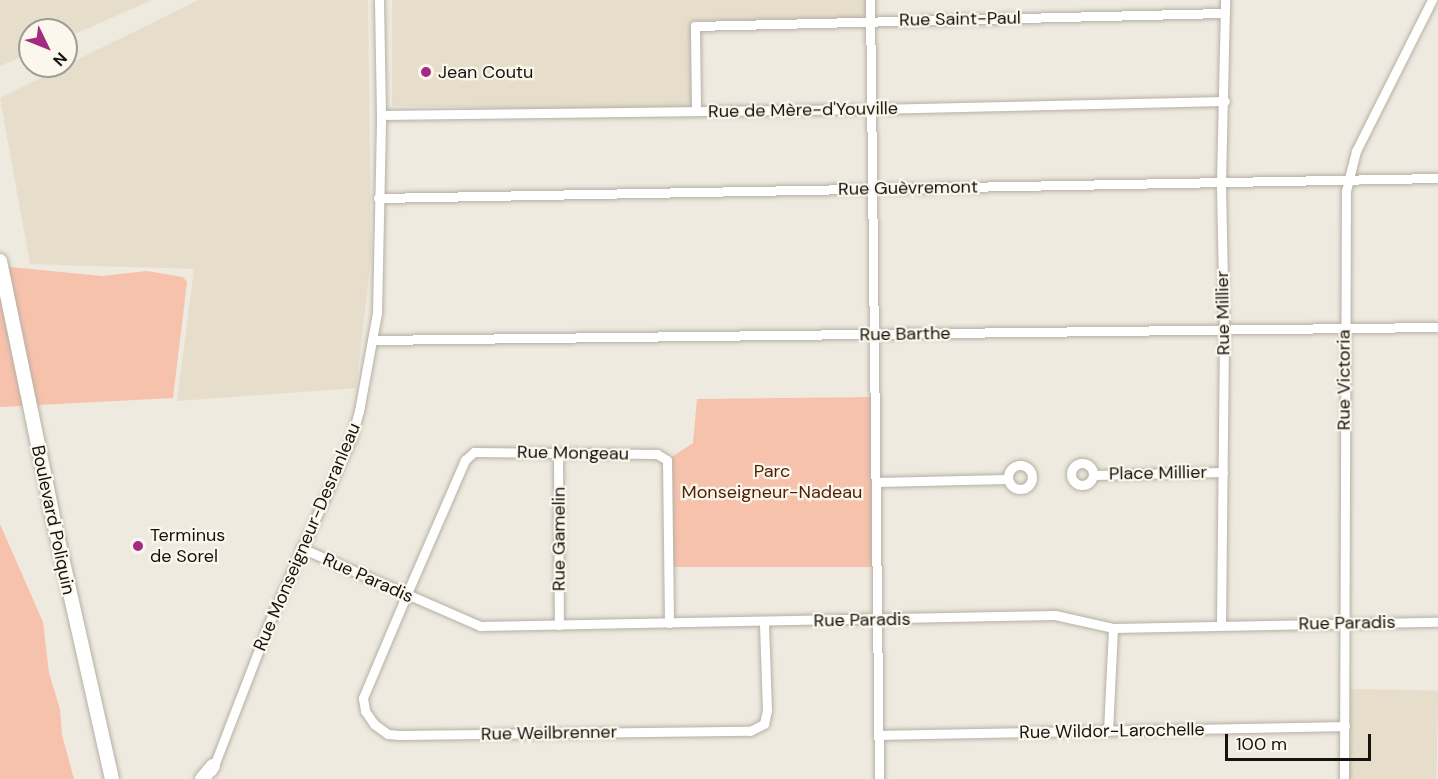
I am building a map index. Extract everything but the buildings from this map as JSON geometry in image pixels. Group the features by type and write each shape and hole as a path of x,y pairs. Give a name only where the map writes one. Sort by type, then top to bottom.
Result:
{"street":[{"name":"Rue Monseigneur-Desranleau","path":"211,772 301,548 351,439 359,411 377,313 381,115 379,0"},
{"path":"870,0 879,779"},
{"name":"Rue Millier","path":"1221,625 1224,330 1221,182 1225,101 1225,0"},
{"name":"Rue Victoria","path":"1344,779 1344,328 1347,180 1356,150 1432,0"},
{"name":"Rue Saint-Paul","path":"696,111 695,26 1225,13"},
{"name":"Rue de Mère-d'Youville","path":"381,115 872,109 1225,101"},
{"name":"Rue Guèvremont","path":"378,198 1438,178"},
{"name":"Boulevard Poliquin","path":"0,261 85,668 112,779"},
{"name":"Rue Barthe","path":"372,340 1438,327"},
{"name":"Rue Mongeau","path":"406,596 465,460 474,452 657,454 667,460 669,623"},
{"name":"Rue Gamelin","path":"558,453 559,625"},
{"name":"Place Millier","path":"1094,475 1223,472"},
{"path":"876,482 1008,479"},
{"name":"Rue Paradis","path":"301,548 406,596 480,626 1055,615 1113,628 1438,622"},
{"name":"Rue Weilbrenner","path":"406,596 363,698 364,711 374,724 388,734 750,731 764,724 767,710 764,622"},
{"path":"1108,731 1113,628"},
{"name":"Rue Wildor-Larochelle","path":"879,735 1344,726"},
{"path":"202,779 211,772"}],"shaded area":[{"path":"0,0 152,0 78,33 78,18 18,18 18,58 0,66"},
{"path":"198,0 368,0 371,257 356,388 177,401 194,269 30,264 0,98 40,78 78,78 78,59"},
{"path":"392,0 870,0 871,21 695,26 696,111 392,106"},
{"path":"1350,689 1438,691 1436,779 1348,779"}],"green space":[{"path":"0,266 102,276 147,271 183,277 187,282 173,398 0,407"},
{"name":"Parc Monseigneur-Nadeau","path":"875,397 877,567 669,567 667,460 693,443 697,399"},
{"path":"0,524 43,622 49,673 60,709 62,735 74,779 0,779"}],"place":[{"name":"Jean Coutu","path":"426,72"},
{"name":"Terminus de Sorel","path":"138,546"}]}
